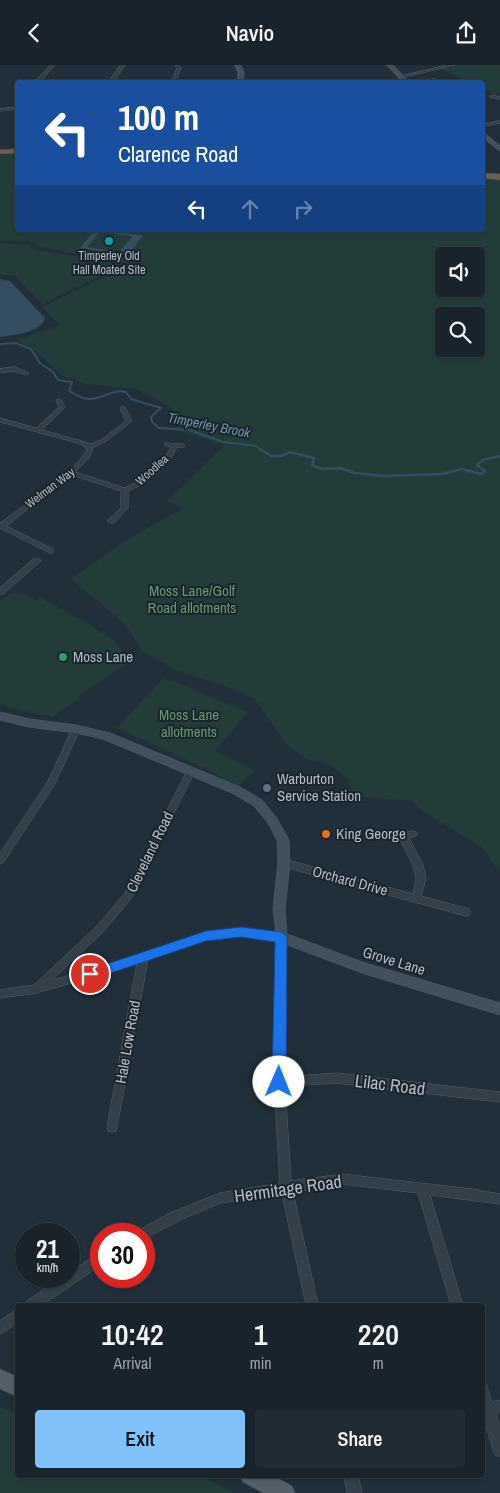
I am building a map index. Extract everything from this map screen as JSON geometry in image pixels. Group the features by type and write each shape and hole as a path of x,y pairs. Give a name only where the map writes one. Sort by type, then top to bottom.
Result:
{"highway":[{"path":"0,152 15,151"},
{"path":"485,175 500,177"}],"main road":[{"path":"0,1379 15,1386"},
{"path":"256,1478 284,1493"}],"street":[{"path":"39,80 54,65"},
{"path":"112,80 123,65"},
{"path":"174,80 179,68 178,65"},
{"path":"238,65 241,73 240,80"},
{"path":"390,65 404,80"},
{"path":"400,77 453,65"},
{"path":"492,96 500,98"},
{"path":"0,110 15,109"},
{"path":"485,125 500,122"},
{"path":"485,136 500,149"},
{"path":"0,371 16,367 26,373"},
{"path":"38,430 62,407 59,401"},
{"path":"0,420 80,442 88,447 103,441 129,421 123,408"},
{"name":"Woodlea","path":"125,490 142,483 171,454 171,445 182,446"},
{"name":"Welman Way","path":"1,526 72,473 88,456 90,450 88,447"},
{"path":"72,473 125,490 124,508 111,521"},
{"path":"1,526 50,551"},
{"path":"0,592 37,561"},
{"path":"0,715 29,723 76,729 118,741 236,790 258,803 272,820 283,840 284,863 279,909 281,937 279,1082 286,1188 312,1303"},
{"path":"0,860 52,782 76,729"},
{"name":"Cleveland Road","path":"36,989 99,931 128,895 191,771"},
{"path":"413,834 403,836 418,865 421,879 416,899"},
{"name":"Orchard Drive","path":"284,863 466,913"},
{"path":"0,994 36,989 90,974 206,936 241,932 281,937"},
{"name":"Grove Lane","path":"281,937 314,952 386,976 500,1009"},
{"name":"Hale Low Road","path":"112,1127 143,957"},
{"name":"Lilac Road","path":"279,1082 336,1078 500,1097"},
{"name":"Hermitage Road","path":"155,1227 174,1217 220,1198 342,1179 500,1199"},
{"path":"422,1188 456,1303"},
{"path":"35,1303 90,1265"},
{"path":"0,1328 15,1317"},
{"path":"485,1393 495,1408 500,1450"},
{"path":"352,1478 354,1493"}],"green space":[{"path":"457,65 500,65 500,92 494,94 485,90 485,80 465,80 441,69"},
{"name":"Moss Lane/Golf Road allotments","path":"15,154 15,232 485,232 485,178 500,180 500,874 483,848 418,808 412,801 354,796 348,779 333,767 320,761 306,759 286,744 255,699 225,686 178,671 143,652 125,624 71,579 125,541 183,508 167,501 225,445 178,431 175,429 184,417 163,403 136,389 86,384 63,376 33,349 16,340 60,325 42,307 131,264 35,246 36,242 0,241 0,155"},
{"path":"0,243 31,245 32,249 123,265 42,304 13,275 0,275"},
{"name":"Moss Lane","path":"13,593 25,594 37,601 41,598 91,625 115,641 129,662 78,696 80,698 52,717 10,708 0,703 0,600"},
{"name":"Moss Lane allotments","path":"164,677 248,712 215,751 255,770 238,786 202,767 117,728"},
{"path":"0,1407 15,1413 15,1478 206,1478 233,1493 0,1493"}],"water":[{"path":"93,232 100,232 118,232 143,235 130,253 124,255 80,248","holes":["100,232 131,236 119,252 87,247"]},
{"path":"0,279 10,281 45,318 38,327 19,334 0,337"}],"waterway":[{"name":"Timperley Brook","path":"0,344 16,343 31,349 40,363 53,372 58,380 72,382 69,391 81,397 94,399 115,392 126,392 131,399 161,408 151,417 152,422 159,428 189,430 223,442 256,446 262,450"},
{"name":"Timperley Brook","path":"260,449 271,456 281,456 290,452 314,458 312,465 322,469 340,468 355,473 382,476 442,474 462,469 481,474 485,471 477,465 483,460 500,456"}],"place":[{"name":"Timperley Old Hall Moated Site","path":"109,241"},
{"name":"Moss Lane","path":"63,657"},
{"name":"Warburton Service Station","path":"267,788"},
{"name":"King George","path":"326,834"}],"route":[{"path":"90,974 206,936 241,932 281,937 279,1082"}]}
